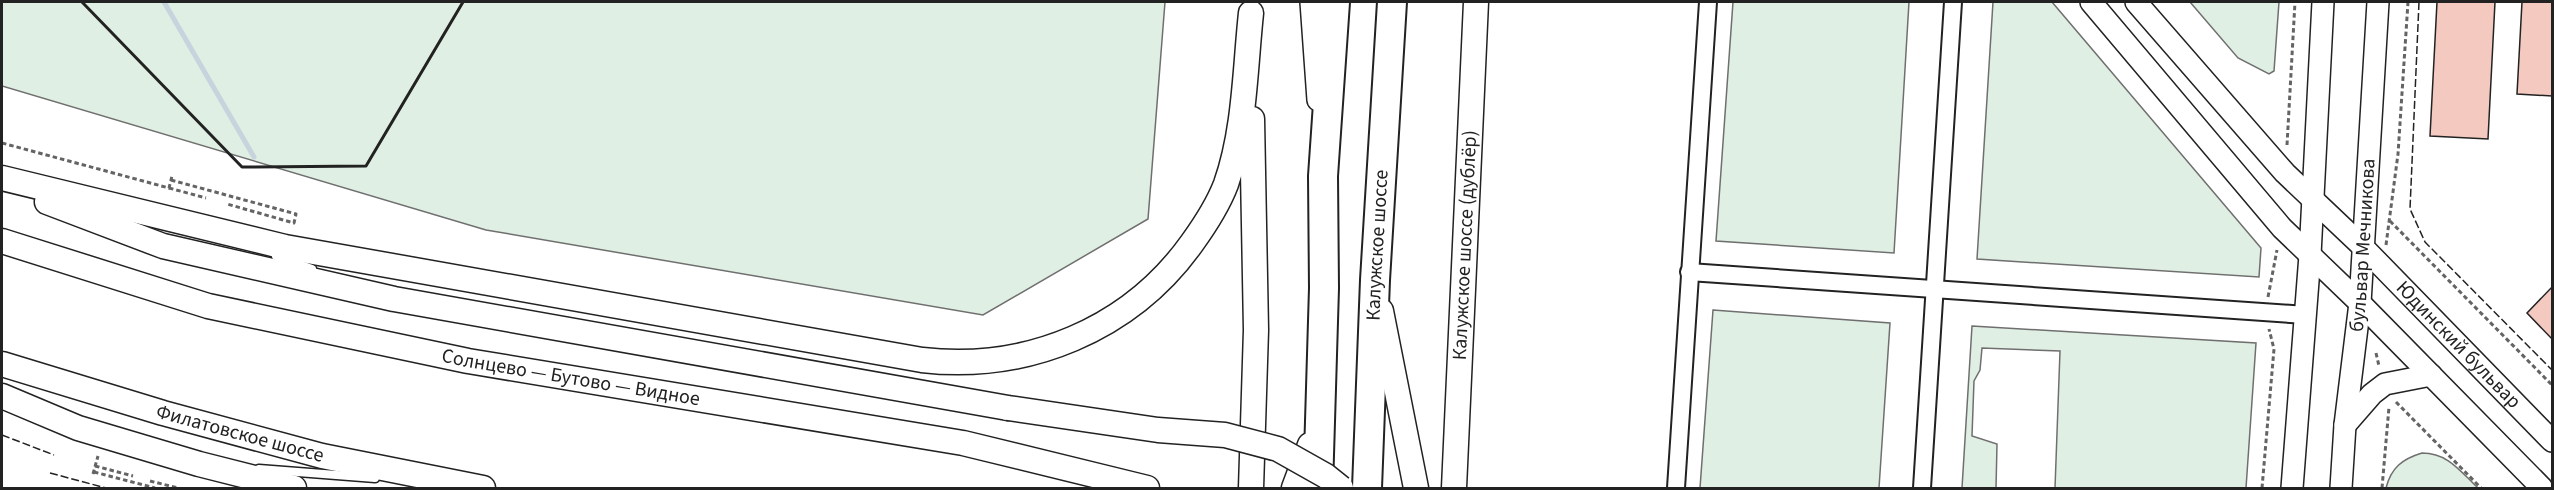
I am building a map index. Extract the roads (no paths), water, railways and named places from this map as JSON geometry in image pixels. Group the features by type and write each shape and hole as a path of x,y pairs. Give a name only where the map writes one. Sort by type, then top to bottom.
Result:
{"highway":[{"path":"1318,489 1322,411 1323,176 1335,2"},
{"name":"Калужское шоссе","path":"1367,489 1375,280 1392,2"}],"main road":[{"name":"Калужское шоссе (дублёр)","path":"1454,489 1476,2"},
{"path":"2,178 285,247 912,359 951,364 1014,358 1071,340 1099,328 1129,309 1153,289 1181,258 1204,227 1225,186 1236,153 1251,7"},
{"path":"1251,7 1256,330 1251,489"},
{"path":"2,184 163,246 394,299 1008,408 1158,430 1225,435 1278,449 1326,476 1341,489"},
{"name":"Солнцево — Бутово — Видное","path":"2,241 208,306 468,361 963,443 1147,489"},
{"path":"1375,280 1416,489"},
{"name":"Филатовское шоссе","path":"2,364 163,413 322,456 472,486"},
{"path":"2,396 78,428 294,489"},
{"path":"1294,489 1322,411"}],"street":[{"path":"1311,2 1323,176"},
{"path":"1676,489 1708,2"},
{"path":"1922,489 1953,2"},
{"name":"Юдинский бульвар","path":"2091,2 2282,228 2360,303 2542,489"},
{"name":"Юдинский бульвар","path":"2136,2 2285,173 2362,246 2553,441"},
{"path":"2292,489 2310,255 2323,2"},
{"name":"бульвар Мечникова","path":"2341,489 2345,425 2360,303 2378,2"},
{"path":"1689,272 2306,315"},
{"path":"2345,425 2372,394 2385,384 2431,375"},
{"path":"1456,447 1467,489"}],"lane":[{"path":"176,219 394,299"},
{"path":"199,464 472,486"}],"waterway":[{"path":"164,2 254,157"}]}
